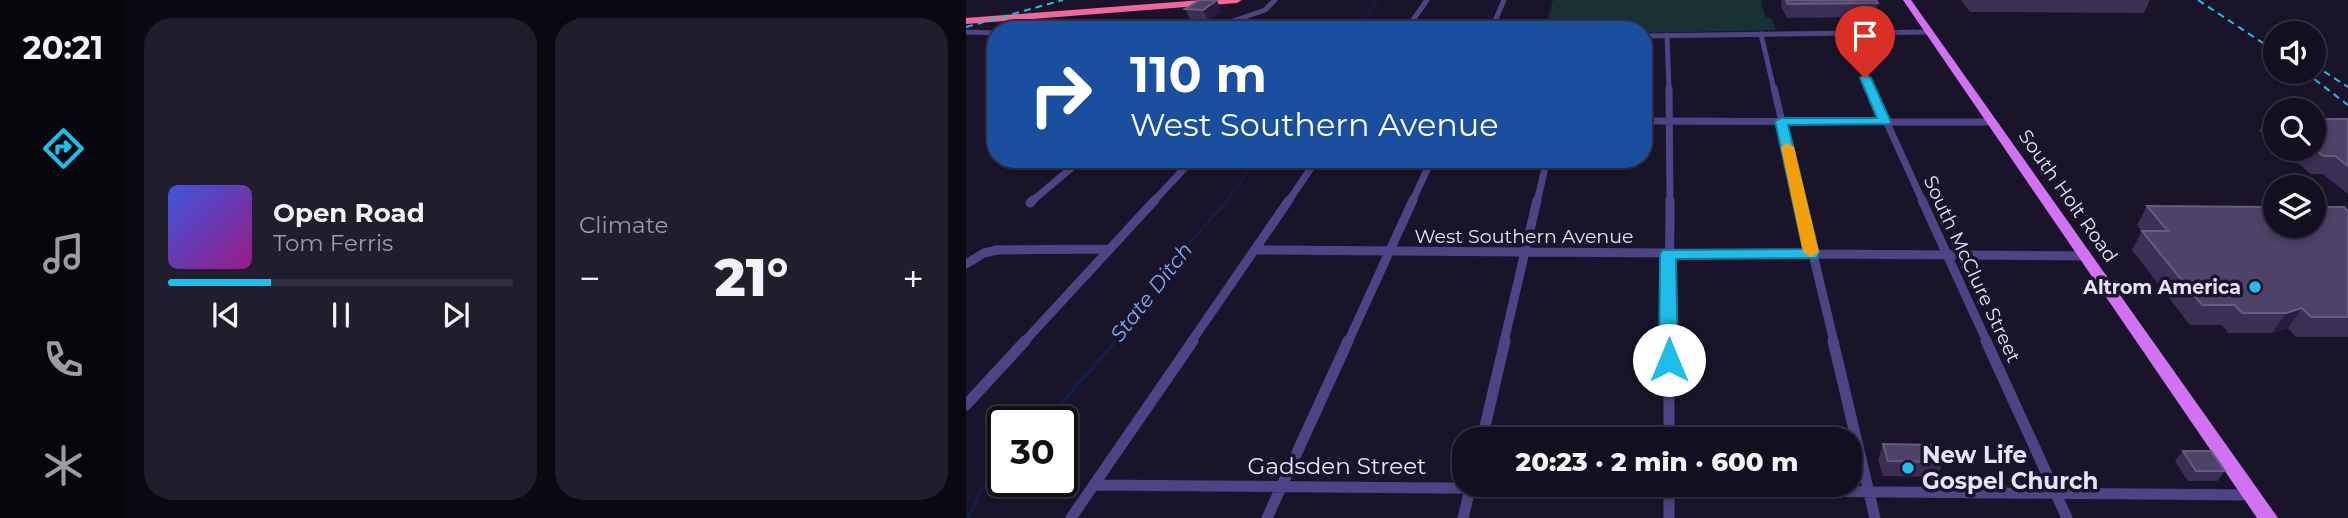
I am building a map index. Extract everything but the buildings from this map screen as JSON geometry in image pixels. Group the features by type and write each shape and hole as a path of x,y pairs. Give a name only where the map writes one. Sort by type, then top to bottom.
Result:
{"highway":[{"path":"966,20 1196,0"},
{"path":"966,20 1237,0"}],"main road":[{"name":"South Holt Road","path":"1908,0 2268,518"}],"street":[{"path":"1233,21 1268,9 1275,0"},
{"path":"1412,21 1427,0"},
{"path":"1495,21 1504,0"},
{"path":"966,32 987,33"},
{"path":"1652,36 1930,32"},
{"path":"1762,34 1875,518"},
{"name":"South McClure Street","path":"1846,34 2067,518"},
{"path":"1667,36 1670,121 1669,427"},
{"path":"1652,121 1993,122"},
{"path":"1030,203 1071,168"},
{"path":"966,405 1185,168"},
{"path":"1071,518 1311,168"},
{"path":"1267,518 1428,168"},
{"path":"1485,427 1545,168"},
{"path":"966,264 984,253 1008,250 1110,249"},
{"name":"West Southern Avenue","path":"1255,250 2087,256"},
{"name":"Gadsden Street","path":"1094,485 1452,487"},
{"name":"Gadsden Street","path":"1862,492 2252,495"},
{"path":"1463,518 1468,497"},
{"path":"1669,497 1669,518"}],"green space":[{"path":"1553,0 1762,0 1766,17 1771,18 1776,30 1652,33 1652,21 1547,21"}],"waterway":[{"name":"State Ditch","path":"1362,21 1379,0"},
{"name":"State Ditch","path":"1226,202 1248,168"},
{"name":"State Ditch","path":"1114,342 1161,285 1172,262 1228,200"},
{"name":"State Ditch","path":"1059,406 1116,341"},
{"name":"State Ditch","path":"968,518 987,484"}],"railway":[{"path":"988,21 1063,0"},
{"path":"2198,0 2263,43"},
{"path":"966,27 987,21"},
{"path":"2326,73 2348,87"},
{"path":"2321,84 2348,105"}],"slow traffic":[{"path":"1787,147 1811,252"}],"place":[{"name":"Altrom America","path":"2255,287"},
{"name":"New Life Gospel Church","path":"1908,468"}],"route":[{"path":"1669,360 1668,254 1812,254 1781,121 1885,122 1865,78"}]}
